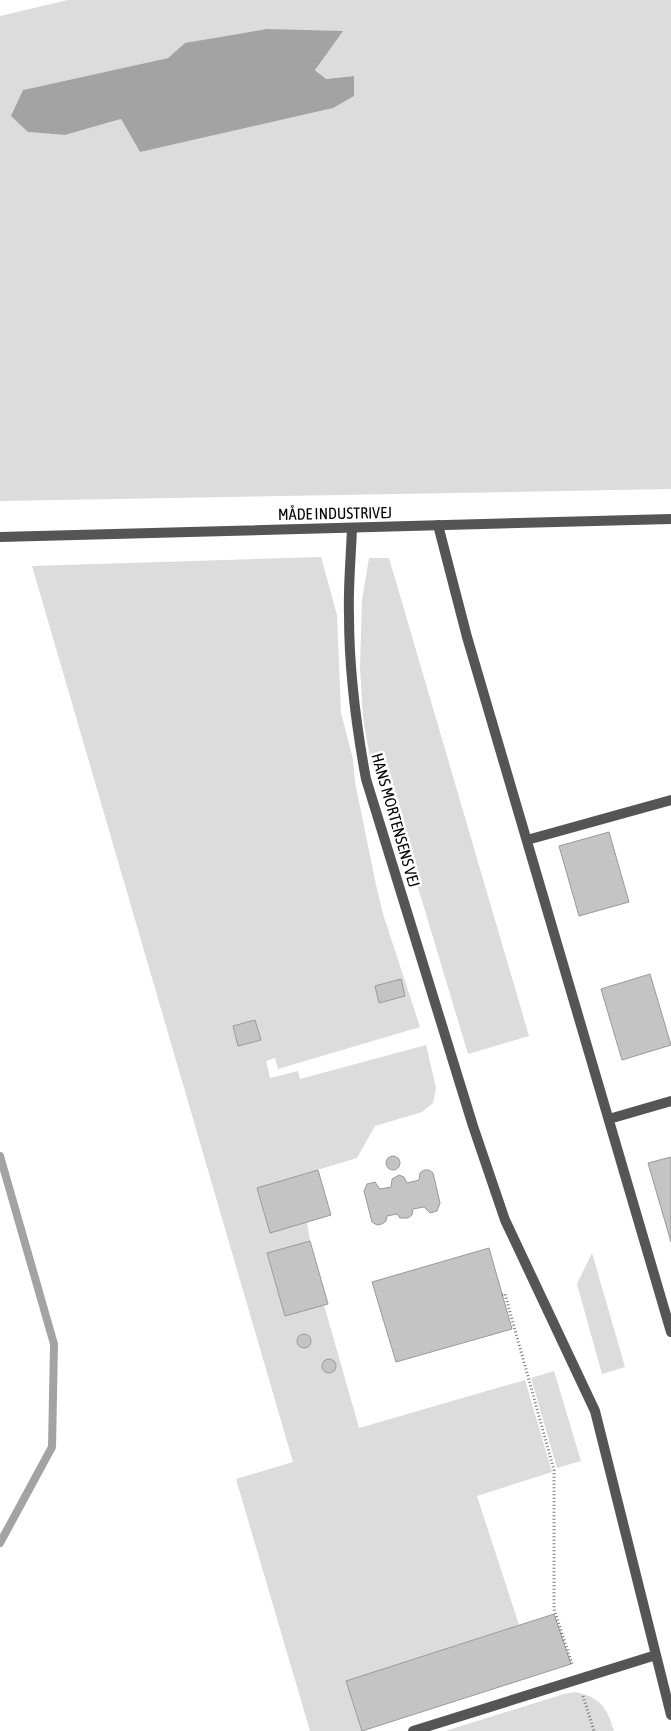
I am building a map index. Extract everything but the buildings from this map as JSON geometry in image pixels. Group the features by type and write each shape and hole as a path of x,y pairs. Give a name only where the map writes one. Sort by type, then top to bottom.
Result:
{"street":[{"name":"MÅDE INDUSTRIVEJ","path":"0,537 671,519"},
{"path":"438,525 467,637 671,1332"},
{"name":"HANS MORTENSENS VEJ","path":"352,528 349,615 350,651 356,723 366,779 504,1220 596,1412 671,1715"},
{"path":"527,840 671,800"},
{"path":"609,1119 671,1101"},
{"path":"413,1731 656,1655"}],"path":[{"path":"502,1295 505,1294 554,1470 554,1609 594,1731"}],"shaded area":[{"path":"68,0 671,0 671,489 0,501 0,16","holes":["185,43 315,69 325,79 354,76 140,152 121,119 65,135 28,132 23,90 168,58"]},
{"path":"267,29 343,31 315,70 326,79 354,76 354,96 333,108 140,152 121,119 65,135 28,132 11,116 23,90 168,58 185,43"},
{"path":"321,557 337,615 341,713 353,759 355,782 376,885 383,914 420,1027 278,1069 275,1058 266,1061 270,1078 298,1071 300,1079 426,1045 436,1088 433,1103 422,1112 375,1126 357,1158 257,1188 270,1232 307,1222 310,1241 267,1253 285,1316 324,1305 359,1428 525,1380 552,1472 477,1496 519,1625 346,1681 362,1731 310,1731 236,1479 293,1462 32,566"},
{"path":"369,558 389,558 529,1036 468,1054 396,814 370,757 363,718 360,667 362,600"},
{"path":"592,1253 625,1367 602,1374 577,1284"},
{"path":"554,1371 581,1461 557,1468 531,1378"},
{"path":"575,1692 591,1697 601,1704 608,1715 614,1731 445,1731 564,1694"}],"waterway":[{"path":"0,1156 54,1344 52,1447 0,1543"}]}
